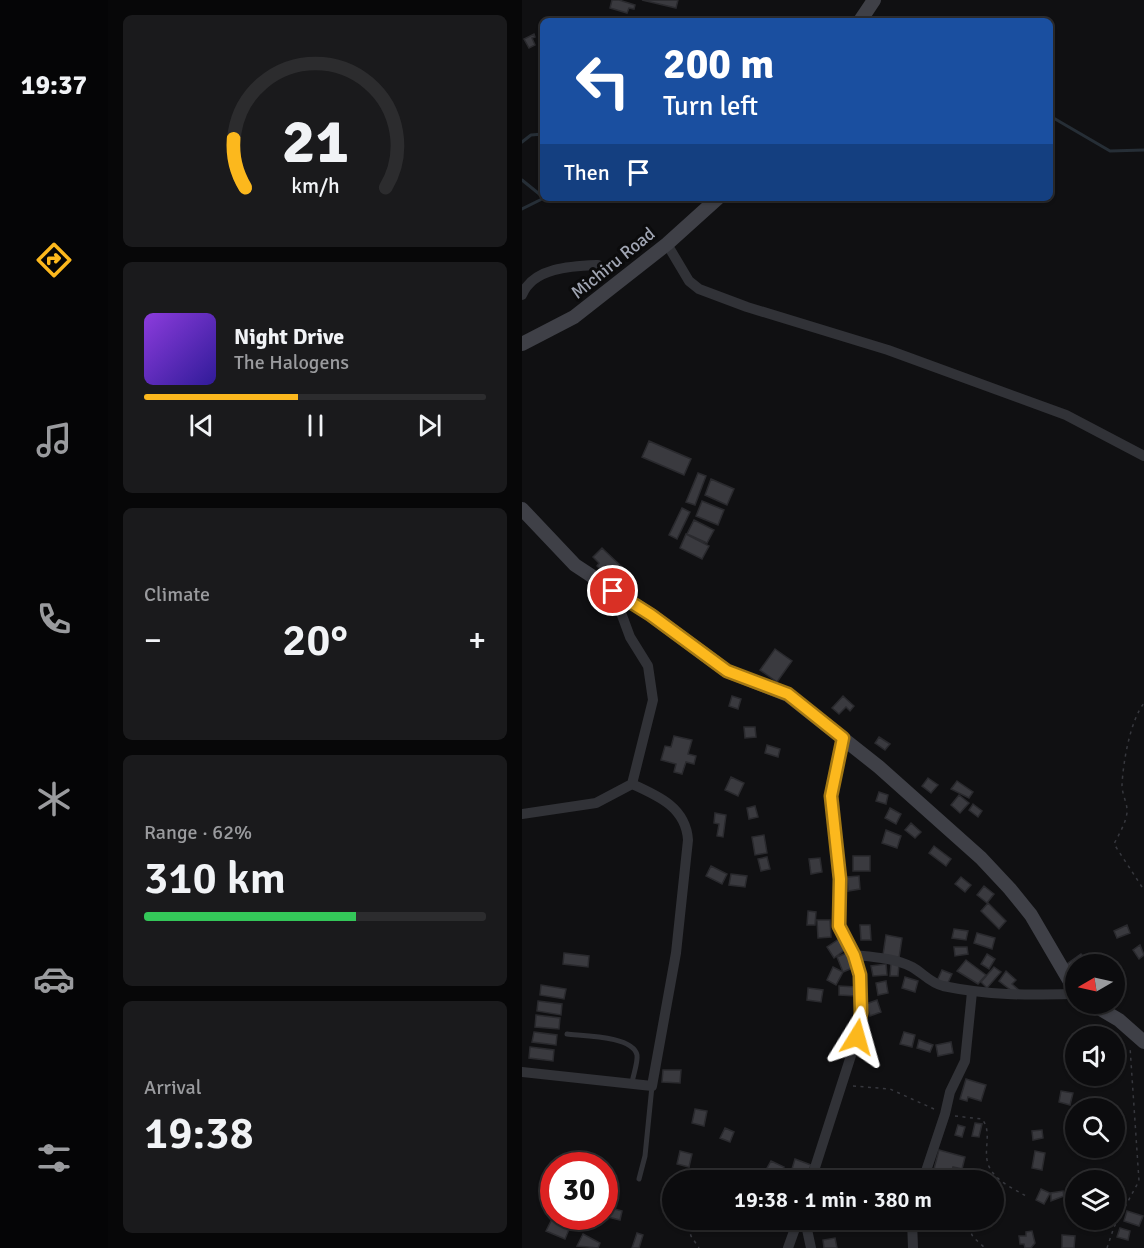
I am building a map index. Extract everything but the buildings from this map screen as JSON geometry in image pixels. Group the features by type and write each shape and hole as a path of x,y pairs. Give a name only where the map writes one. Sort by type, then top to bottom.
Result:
{"street":[{"path":"863,18 874,0"},
{"name":"Michiru Road","path":"523,342 574,317 667,244 715,201"},
{"path":"667,244 689,281 699,289 722,299 888,350 1066,415 1144,456"},
{"path":"522,295 533,279 555,270 598,265"},
{"path":"522,509 575,565 651,615 727,671 788,694 843,738 981,858 1031,915 1065,974"},
{"path":"522,814 596,803 632,784 652,700 652,688 648,666 630,637 613,591"},
{"path":"814,1170 857,1037 861,1013 860,975 854,955 839,926 840,879 831,796 843,738"},
{"path":"522,1072 651,1086 676,953 688,840 687,826 669,803 632,784"},
{"path":"854,955 901,963 942,986 972,992 995,996 1065,993"},
{"path":"926,1170 950,1092 965,1061 972,992"},
{"path":"1107,1014 1130,1029 1144,1042"},
{"path":"788,1248 794,1230"},
{"path":"807,1230 811,1248"},
{"path":"912,1230 913,1248"}],"lane":[{"path":"567,1034 623,1041 634,1048 638,1058 632,1083"},
{"path":"639,1179 645,1156 651,1086"}],"path":[{"path":"1142,887 1114,844 1125,823 1127,810 1122,787 1135,718 1144,703"},
{"path":"1107,1248 1114,1227 1139,1181 1131,1086 1130,1029"},
{"path":"840,1088 858,1085 890,1089 945,1114 982,1119 987,1125 986,1153 991,1171 1026,1196"},
{"path":"1139,1181 1144,1180"},
{"path":"689,1230 699,1248"},
{"path":"970,1230 973,1237 985,1248"}],"waterway":[{"path":"1053,118 1110,151 1144,150"},
{"path":"522,142 531,135 540,134"},
{"path":"522,180 540,195"},
{"path":"522,209 540,200"}],"route":[{"path":"613,591 651,615 727,671 788,694 843,738 831,796 840,879 839,926 859,966 860,975 861,1013 857,1037"}]}
